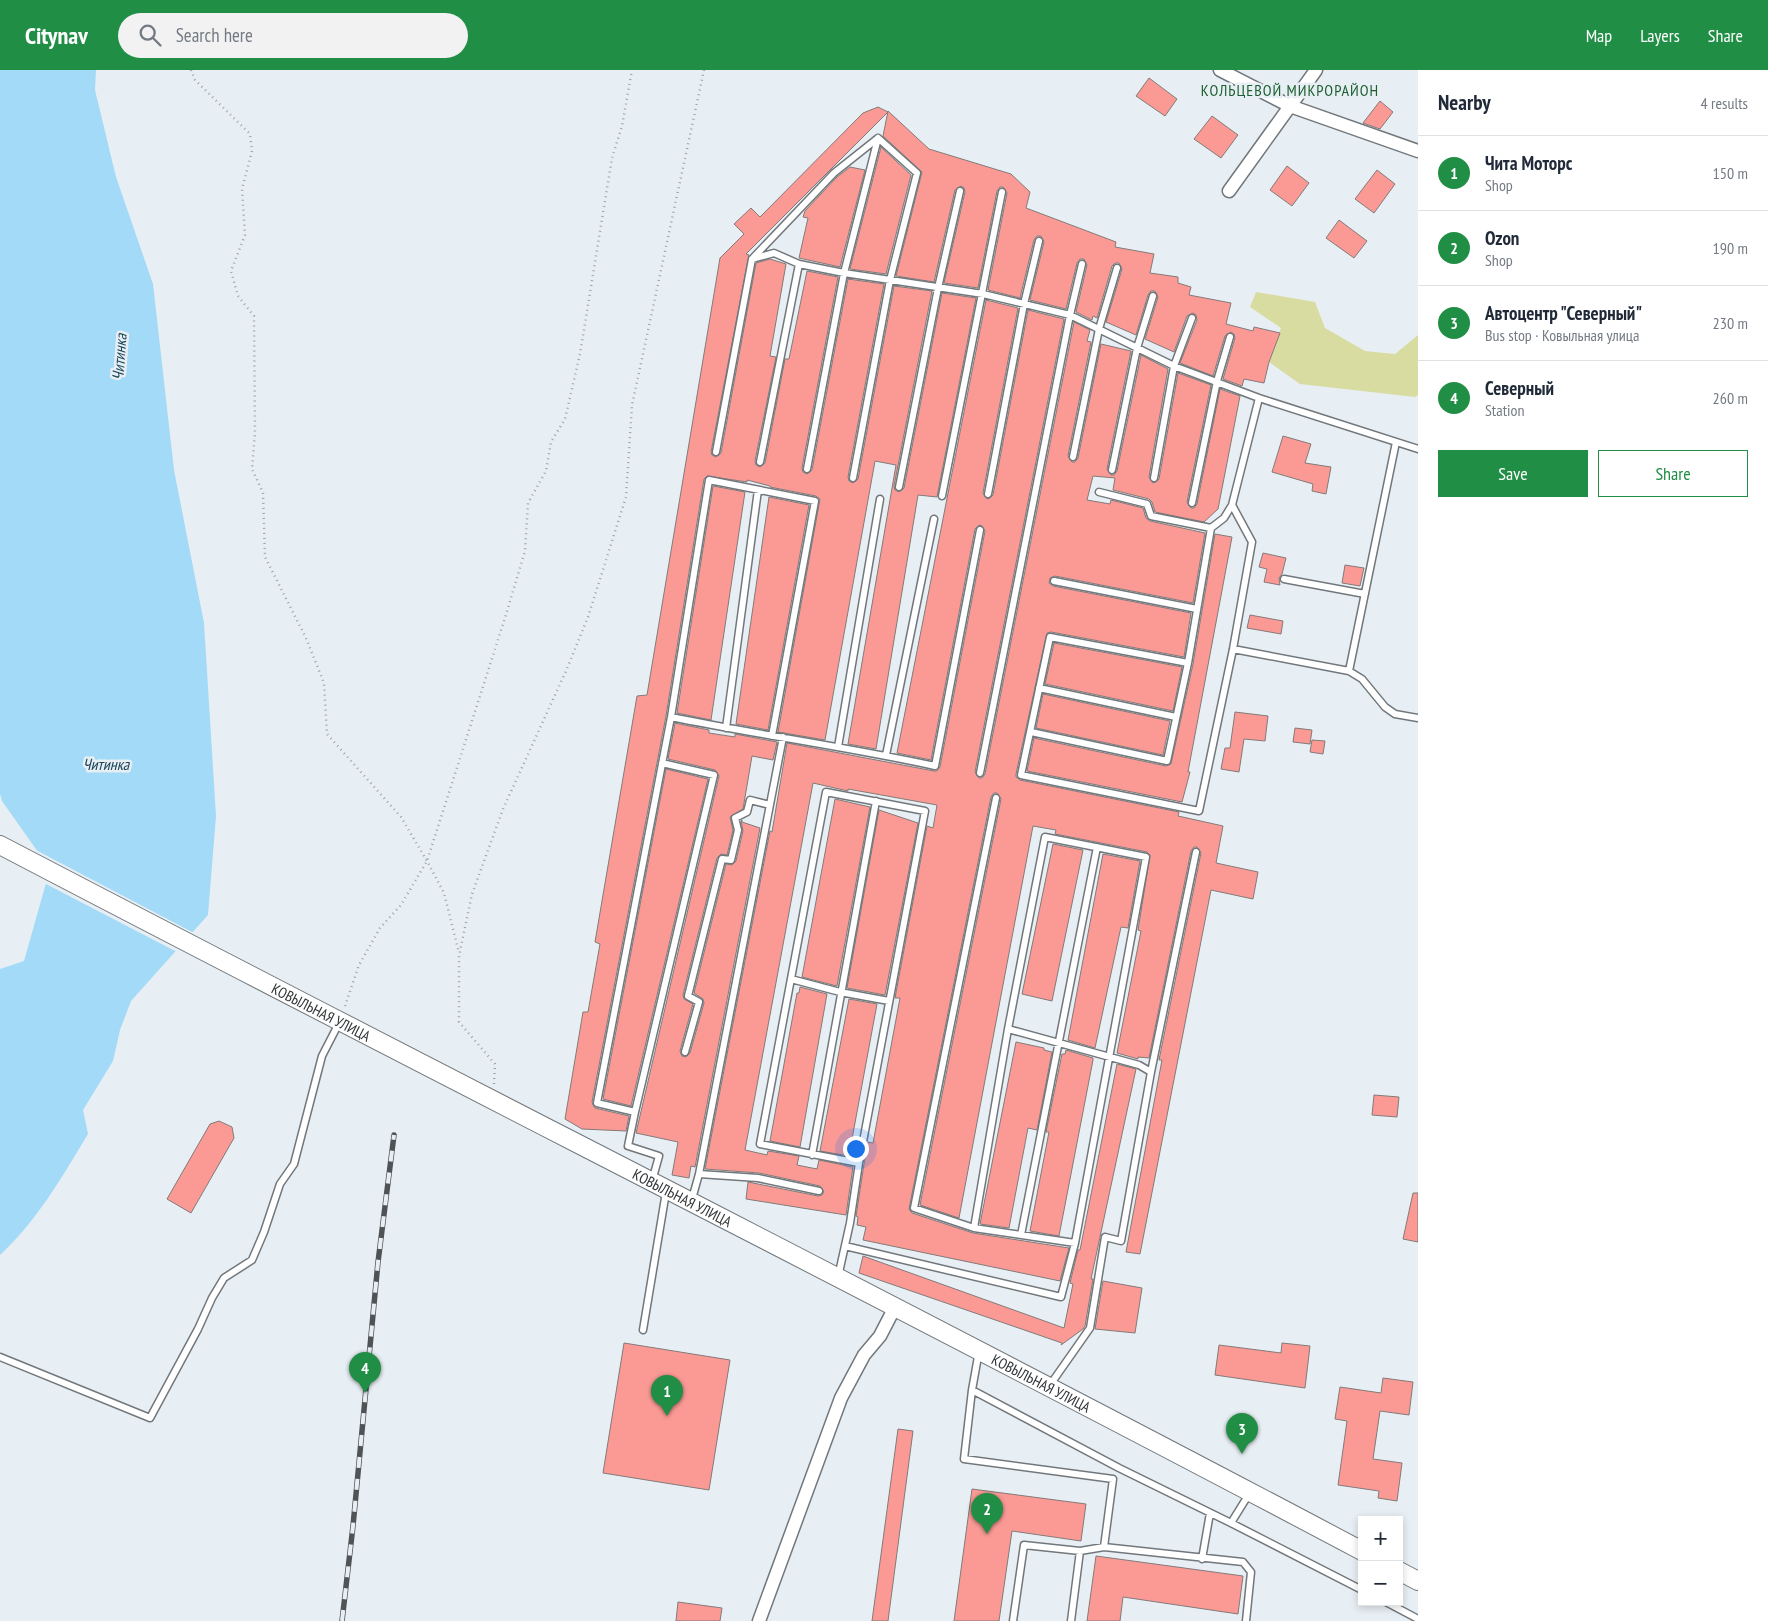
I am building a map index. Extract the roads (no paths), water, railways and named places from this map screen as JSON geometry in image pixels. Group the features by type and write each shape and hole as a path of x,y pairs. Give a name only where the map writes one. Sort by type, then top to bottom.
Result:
{"main road":[{"name":"КОВЫЛЬНАЯ УЛИЦА","path":"0,845 222,962 1049,1386 1358,1549"},
{"path":"1403,1573 1418,1581"}],"street":[{"path":"1220,70 1290,106 1418,150"},
{"path":"1229,191 1316,70"},
{"path":"759,1621 841,1398 864,1355 880,1336 895,1307"}],"lane":[{"path":"716,452 752,259 834,173 878,138"},
{"path":"807,469 844,273 878,138"},
{"path":"853,478 890,280 917,174 878,138"},
{"path":"899,487 938,288 960,191"},
{"path":"942,496 1002,192"},
{"path":"988,494 1024,304 1039,241"},
{"path":"752,259 774,253 799,264 844,273 983,294 1070,315 1174,366 1258,398 1418,449"},
{"path":"760,462 799,264"},
{"path":"980,772 1070,315 1082,264"},
{"path":"1072,457 1099,329 1117,268"},
{"path":"1112,470 1137,348 1153,296"},
{"path":"1154,478 1174,366 1192,318"},
{"path":"1192,503 1217,381 1230,337"},
{"path":"1030,732 1167,760 1188,663 1211,528 1224,518 1232,505 1258,398"},
{"path":"1349,672 1396,442"},
{"path":"635,1112 597,1103 671,717 709,480 815,501 772,736"},
{"path":"726,728 758,490"},
{"path":"1099,492 1147,504 1151,516 1211,528"},
{"path":"838,747 880,499"},
{"path":"1188,663 1050,637 1021,776 1199,811 1233,649 1252,542 1232,505"},
{"path":"886,755 934,519"},
{"path":"671,717 886,755 935,766 980,530"},
{"path":"1284,579 1365,594"},
{"path":"1054,581 1197,609"},
{"path":"1233,649 1349,672 1362,679 1385,707 1395,714 1418,718"},
{"path":"1040,688 1176,717"},
{"path":"689,1202 694,1192 698,1174 783,738"},
{"path":"643,1330 659,1186 659,1156 628,1146 714,776 662,763"},
{"path":"837,1278 850,1224 858,1164 925,811 826,792 760,1144 858,1164"},
{"path":"996,798 914,1208 974,1228 1076,1243"},
{"path":"685,1052 699,1002 688,996 722,859 731,860 738,830 736,818 748,812 750,800 770,805"},
{"path":"812,1155 876,801"},
{"path":"845,1246 1061,1297 1076,1243 1146,857 1045,837 1008,1029 974,1228"},
{"path":"1021,1235 1097,847"},
{"path":"1049,1386 1090,1328 1105,1237 1121,1241 1151,1072 1196,852"},
{"path":"791,979 840,992 889,1001"},
{"path":"0,1357 150,1418 224,1278 252,1260 264,1232 280,1184 294,1164 322,1056 339,1022"},
{"path":"1008,1029 1139,1065 1151,1072"},
{"path":"698,1174 758,1178 819,1191"},
{"path":"979,1350 964,1458 1113,1479"},
{"path":"972,1390 1119,1468 1358,1588"},
{"path":"1104,1547 1113,1479 1119,1468"},
{"path":"1231,1523 1250,1492"},
{"path":"1202,1559 1210,1513"},
{"path":"1013,1621 1024,1545 1080,1551 1104,1547 1243,1562 1251,1572 1246,1621"},
{"path":"1071,1621 1080,1551"},
{"path":"1394,1606 1418,1619"}],"water":[{"name":"Читинка","path":"0,70 96,70 95,90 116,177 153,284 174,470 204,623 216,816 208,915 131,1001 120,1030 113,1061 83,1110 88,1134 37,1213 26,1228 0,1255 0,969 24,961 50,869 2,801 0,794"}],"railway":[{"path":"342,1621 378,1262 394,1135"}],"place":[{"name":"Северный","path":"365,1393"},
{"name":"Чита Моторс","path":"667,1416"},
{"name":"Автоцентр \"Северный\"","path":"1242,1454"},
{"name":"Ozon","path":"987,1534"}],"district":[{"name":"КОЛЬЦЕВОЙ МИКРОРАЙОН","path":"1290,90"}]}
